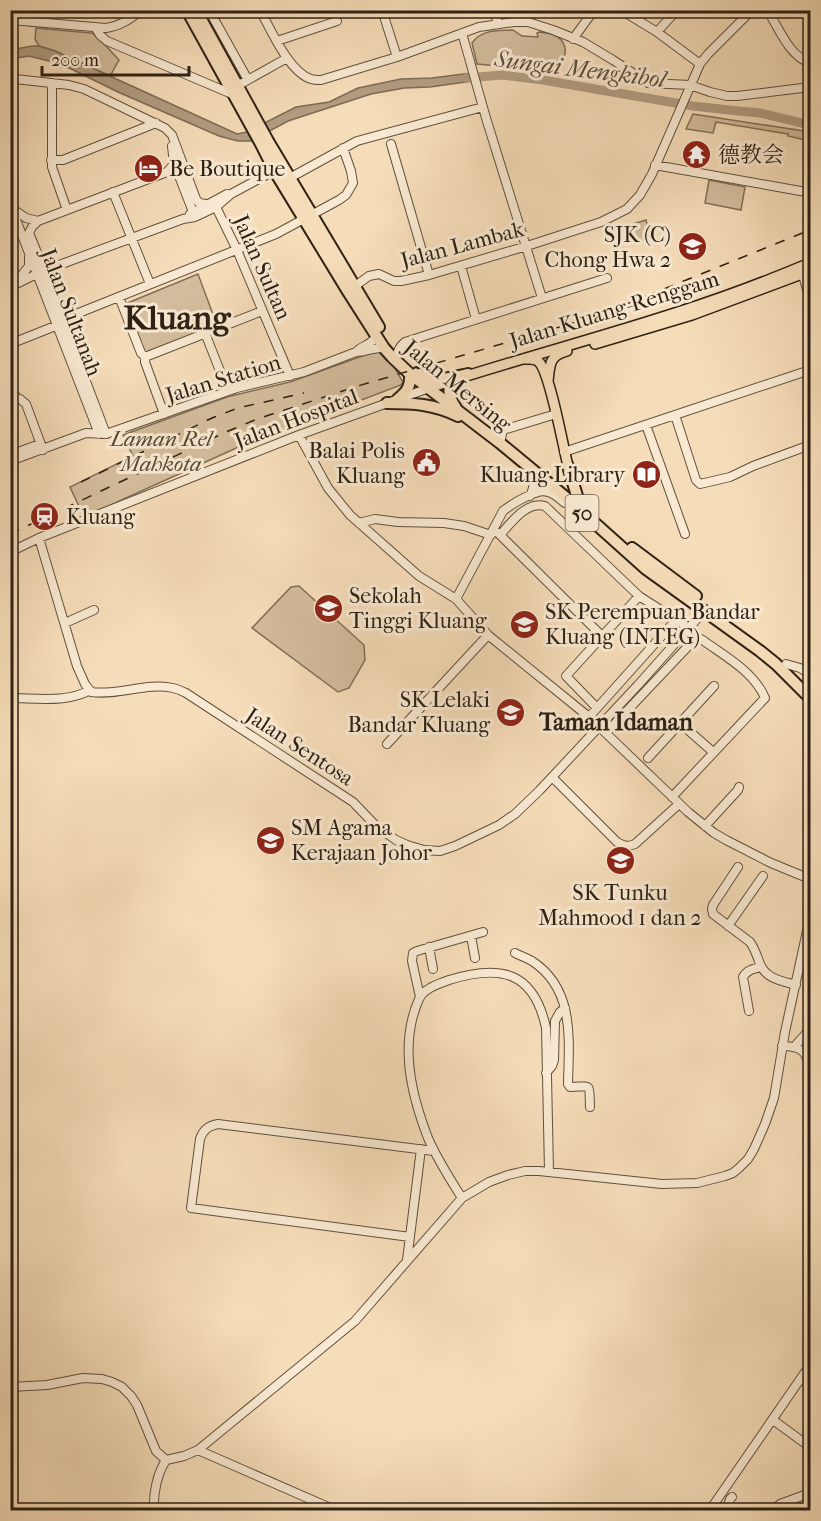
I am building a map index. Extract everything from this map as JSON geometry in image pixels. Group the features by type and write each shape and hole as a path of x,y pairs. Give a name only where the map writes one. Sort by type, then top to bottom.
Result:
{"highway":[{"name":"Jalan Mersing","path":"187,10 235,90 347,290 384,348 429,388 569,500 646,569 776,664 810,698"},
{"name":"Jalan Mersing","path":"195,10 235,90"},
{"name":"Jalan Mersing","path":"308,218 355,286 397,355 412,373"},
{"path":"355,286 352,291 357,304"},
{"path":"392,401 408,390 412,373 435,380 468,374"},
{"path":"455,379 449,391 452,402 458,410"},
{"path":"392,401 430,406 474,423"},
{"path":"524,463 563,489 568,483 568,466"},
{"path":"568,466 583,508 597,522 778,657 810,688"}],"main road":[{"name":"Jalan Kluang-Renggam","path":"429,388 468,374 635,326 807,269"},
{"name":"Jalan Kluang-Renggam","path":"548,381 552,361 558,354 692,315 807,269"},
{"path":"520,359 534,359 540,363 548,381 568,466"}],"street":[{"path":"28,10 31,22"},
{"path":"10,20 114,27 126,22 142,10"},
{"path":"209,10 248,80"},
{"path":"260,10 287,58 297,70 312,80 321,80 397,57 479,27 528,22 583,42 648,83 727,96 810,87"},
{"path":"382,10 397,57"},
{"path":"494,10 498,24"},
{"path":"573,39 594,10"},
{"path":"621,10 657,32 700,64"},
{"path":"657,32 677,10"},
{"name":"Jalan Lambak","path":"355,286 374,274 397,281 411,280 461,266 601,222 627,209 640,195 656,165 700,64 752,10"},
{"path":"767,10 794,53 810,63"},
{"path":"203,24 213,19"},
{"path":"277,41 337,21"},
{"path":"95,27 107,41 235,90 287,58"},
{"path":"462,33 542,298"},
{"path":"12,79 69,85 84,89 165,128 172,135 195,197 200,203 206,204"},
{"path":"52,83 52,170 67,210"},
{"path":"286,181 357,141 483,107"},
{"path":"51,160 63,160 156,123"},
{"path":"167,172 174,164 172,135"},
{"path":"391,144 429,275"},
{"path":"10,344 60,324 71,316 276,234 337,201 346,195 353,183 343,148"},
{"path":"656,165 810,194"},
{"path":"13,285 41,272 183,219 195,217 216,207 231,194 278,168"},
{"path":"11,208 26,218 38,221 167,172 176,172 193,212"},
{"path":"113,192 150,284"},
{"path":"183,219 206,204 231,194"},
{"name":"Jalan Sultan","path":"216,207 237,250 290,376"},
{"name":"Jalan Sultanah","path":"11,208 41,272"},
{"name":"Jalan Sultanah","path":"38,221 29,233 60,324 103,434"},
{"path":"10,226 20,229"},
{"path":"13,285 29,266 27,246"},
{"path":"461,266 476,319"},
{"path":"807,269 810,300"},
{"path":"397,355 398,349 405,342 607,278"},
{"path":"119,297 141,353 145,357 164,414"},
{"path":"145,357 262,311"},
{"path":"57,315 71,316"},
{"path":"205,333 228,391"},
{"name":"Jalan Station","path":"356,352 371,343 376,336"},
{"name":"Jalan Station","path":"42,447 86,433 103,434 228,391 304,372 356,352 378,347 384,348"},
{"path":"564,452 810,370"},
{"path":"10,385 14,400 20,399 26,404 42,447"},
{"name":"Jalan Hospital","path":"10,552 39,538 299,435 429,388"},
{"path":"500,443 503,430 556,414"},
{"path":"675,415 696,480 700,484 720,481 810,445"},
{"path":"646,425 685,534"},
{"path":"299,435 328,488 358,523 419,576 456,599 488,635 589,717 679,804 714,833 746,851 810,879"},
{"path":"10,455 42,447"},
{"path":"10,461 42,447"},
{"path":"524,463 534,480 530,496"},
{"path":"456,599 495,533 503,511 514,503 543,491 548,492 588,519"},
{"path":"495,533 524,510 540,505 545,506 639,596 689,628 697,614 689,600"},
{"path":"358,523 375,519 398,522 434,522 495,533 602,636"},
{"path":"39,538 77,666 90,690"},
{"path":"597,708 566,676 639,596"},
{"path":"65,623 94,610"},
{"name":"Jalan Sentosa","path":"10,698 71,698 90,690 99,693 157,687 172,688 186,693 353,802 376,826 396,840 424,850 440,851 499,825 515,814 638,685 704,611"},
{"path":"589,717 675,621"},
{"path":"387,744 488,635"},
{"path":"606,733 695,639 699,638 704,641 746,672 761,688 765,698 672,797"},
{"path":"786,664 810,674"},
{"path":"627,675 645,691"},
{"path":"648,758 714,686"},
{"path":"570,702 580,691"},
{"path":"680,723 713,752"},
{"path":"552,777 622,845 636,844 679,804"},
{"path":"705,826 739,787"},
{"path":"738,867 713,905 715,916 750,942 765,973 796,985"},
{"path":"728,926 763,876"},
{"path":"154,1510 160,1469 166,1460 184,1456 198,1449 355,1321 462,1198 489,1182 508,1175 549,1171 680,1184 709,1181 733,1173 748,1159 765,1124 774,1098 782,1046 810,917"},
{"path":"462,1198 434,1150 411,1083 408,1039 420,997 412,956 417,951 483,932"},
{"path":"471,936 475,958"},
{"path":"429,947 433,969"},
{"path":"515,953 532,961 557,985 565,1008 569,1039 568,1084 572,1088 587,1086 590,1090 590,1107"},
{"path":"749,1011 743,978 750,970 761,967"},
{"path":"420,997 439,983 491,972 501,972 521,982 530,991 540,1006 546,1028 549,1171"},
{"path":"546,1073 554,1060 555,1021 565,1008"},
{"path":"798,1047 810,1029"},
{"path":"782,1046 810,1046"},
{"path":"798,1047 808,1062 810,1075"},
{"path":"410,1237 191,1208 200,1139 204,1130 211,1125 218,1124 434,1150"},
{"path":"407,1262 421,1149"},
{"path":"710,1510 716,1506 810,1365"},
{"path":"10,1387 47,1385 91,1377 112,1382 122,1387 131,1396 156,1451 166,1460"},
{"path":"773,1420 810,1448"},
{"path":"198,1449 335,1510"},
{"path":"773,1510 780,1504 810,1493"},
{"path":"727,1510 732,1497"}],"green space":[{"path":"36,28 91,33 96,35 119,60 110,76 39,46 35,39"},
{"path":"513,30 522,36 538,37 539,32 554,35 564,46 564,57 552,71 477,64 472,43 476,38 490,32"},
{"path":"693,114 810,132 810,141 788,136 788,134 716,122 713,133 686,129"},
{"path":"709,180 745,187 741,210 705,203"},
{"path":"646,220 651,238 628,244 623,227"},
{"path":"198,274 217,325 144,353 125,304"},
{"name":"Laman Rel Mahkota","path":"379,350 385,352 403,382 401,385 243,445 84,517 70,487 133,456 123,435 227,397 290,382"},
{"path":"299,586 364,645 365,660 349,688 338,692 252,628 291,587"}],"shaded area":[{"name":"Sungai Mengkibol","path":"32,46 55,51 237,134 247,132 296,107 329,102 358,88 401,79 471,73 472,81 371,94 288,121 251,141 238,141 219,136 118,92 61,64 29,56 11,59 10,50"}],"waterway":[{"name":"Sungai Mengkibol","path":"466,78 502,75 543,80 693,106 760,113 810,125"}],"railway":[{"path":"10,534 257,419 358,386 597,316 810,230"},
{"path":"81,482 212,418 238,408 304,393"}],"place":[{"name":"德教会","path":"697,154"},
{"name":"Be Boutique","path":"148,168"},
{"name":"SJK (C) Chong Hwa 2","path":"692,247"},
{"name":"Balai Polis Kluang","path":"426,463"},
{"name":"Kluang Library","path":"646,474"},
{"name":"Kluang","path":"45,516"},
{"name":"Sekolah Tinggi Kluang","path":"328,608"},
{"name":"SK Perempuan Bandar Kluang (INTEG)","path":"524,624"},
{"name":"SK Lelaki Bandar Kluang","path":"511,712"},
{"name":"SM Agama Kerajaan Johor","path":"270,840"},
{"name":"SK Tunku Mahmood 1 dan 2","path":"620,860"}],"district":[{"name":"Kluang","path":"177,317"},
{"name":"Taman Idaman","path":"616,722"}]}
